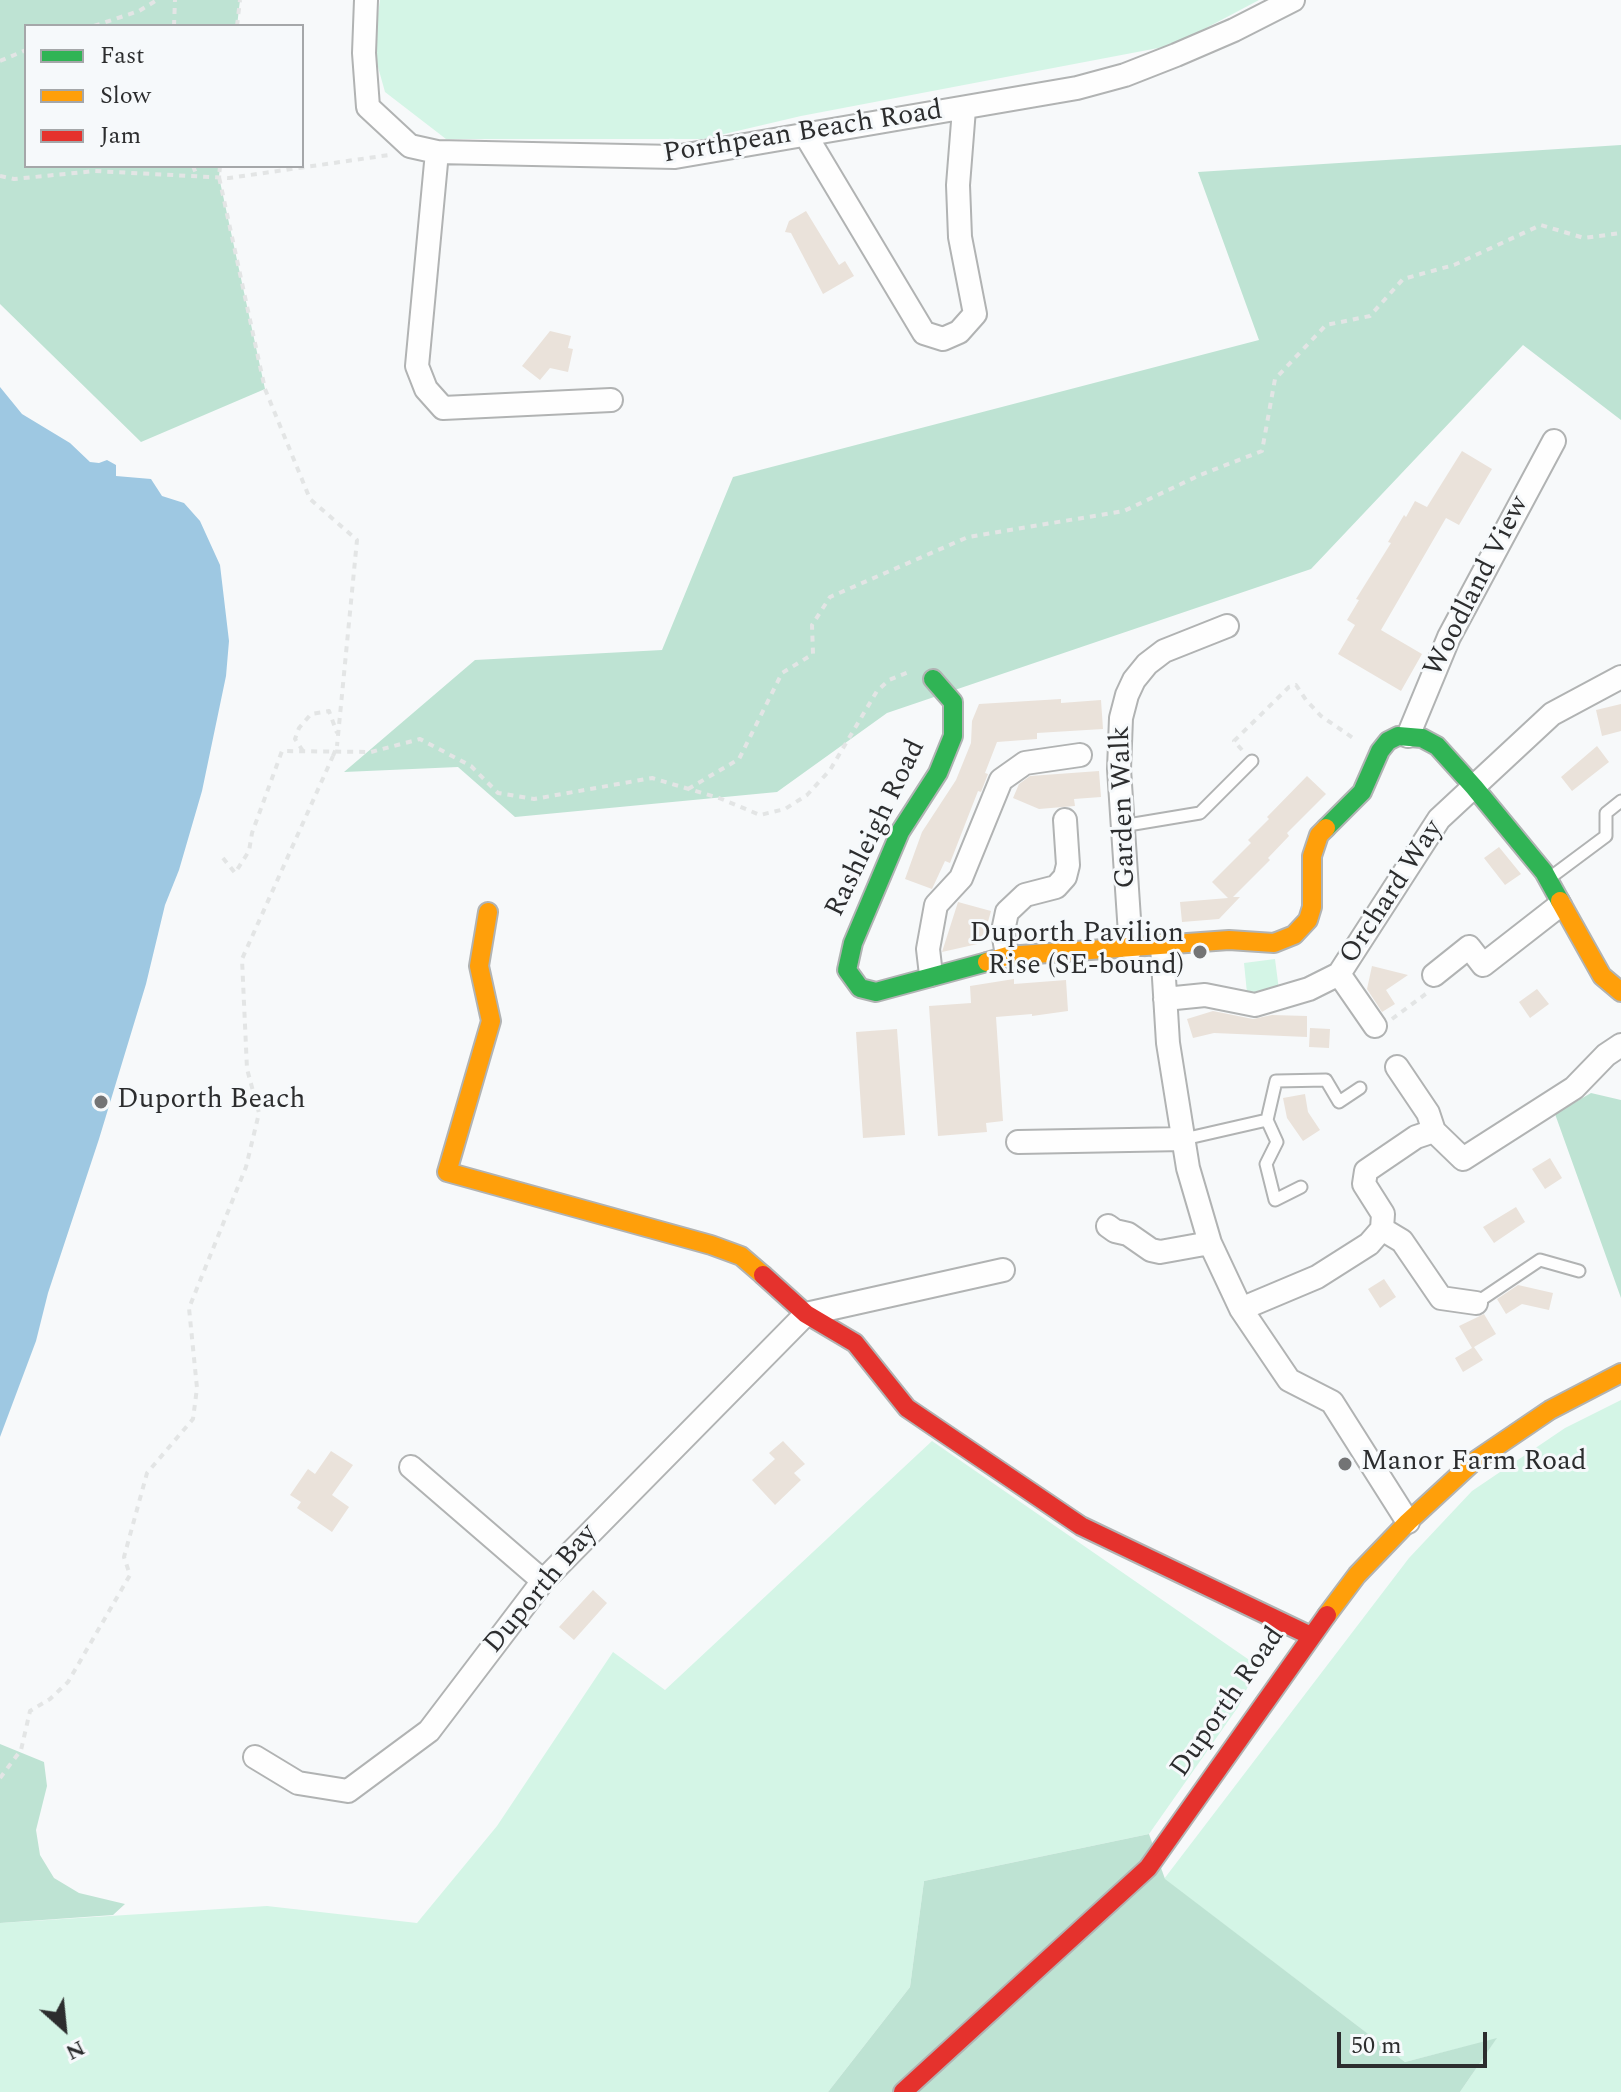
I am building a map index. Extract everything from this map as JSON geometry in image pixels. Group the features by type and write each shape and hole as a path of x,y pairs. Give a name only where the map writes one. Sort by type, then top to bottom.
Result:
{"street":[{"path":"366,0 364,53 368,107 410,146"},
{"name":"Porthpean Beach Road","path":"410,146 437,152 675,157 713,153 805,134 1077,88 1125,75 1234,30 1293,0"},
{"path":"805,134 924,333 943,339 959,332 975,314 960,237 958,185 964,109"},
{"path":"437,152 417,366 426,389 443,408 611,400"},
{"name":"Woodland View","path":"1408,736 1462,611 1554,441"},
{"name":"Garden Walk","path":"1131,949 1122,826 1121,718 1134,680 1147,664 1164,651 1227,626"},
{"name":"Orchard Way","path":"1165,999 1205,995 1255,1005 1309,989 1339,974 1439,819 1552,714 1621,677"},
{"name":"Rashleigh Road","path":"933,679 953,702 953,736 938,773 900,832 853,943 847,970 860,988 876,992 1007,956 1229,940 1274,943 1294,935 1308,920 1312,907 1314,844 1319,835 1362,792 1378,755"},
{"path":"1378,755 1388,741 1398,736 1422,738 1437,746 1548,880 1602,976 1621,992"},
{"path":"931,975 928,949 936,905 961,878 1001,780 1025,763 1080,755"},
{"path":"1007,956 1003,931 1007,912 1025,895 1056,887 1065,877 1068,865 1065,820"},
{"path":"1434,975 1469,947 1483,965 1560,905"},
{"path":"488,912 479,966 491,1021 447,1172 741,1256 806,1314 855,1343 907,1408 1081,1526 1311,1636"},
{"path":"1162,946 1168,1043 1188,1168 1210,1243 1241,1309 1289,1380 1332,1402 1408,1522"},
{"path":"1339,974 1375,1026"},
{"path":"1397,1067 1428,1113 1434,1131 1463,1159 1574,1088 1606,1055 1621,1045"},
{"path":"1241,1309 1317,1277 1369,1244 1382,1229 1383,1214 1364,1184 1366,1171 1416,1137 1434,1131"},
{"path":"1018,1142 1184,1139"},
{"path":"1108,1226 1160,1252 1210,1243"},
{"path":"1382,1229 1402,1241 1441,1298 1476,1303"},
{"path":"806,1314 1003,1270"},
{"name":"Duporth Bay","path":"255,1757 298,1783 348,1791 429,1731 543,1581 806,1314"},
{"name":"Duporth Road","path":"903,2092 1148,1868 1311,1636 1357,1575 1408,1522 1472,1463 1550,1410 1621,1373"},
{"path":"411,1467 543,1581"}],"lane":[{"path":"1122,826 1200,813 1252,761"},
{"path":"1548,880 1606,836 1606,813 1621,801"},
{"path":"1301,1187 1275,1200 1266,1164 1277,1142 1267,1120 1276,1081 1326,1080 1339,1102 1360,1088"},
{"path":"1184,1139 1267,1120"},
{"path":"1476,1303 1540,1260 1579,1271"}],"path":[{"path":"100,24 139,11 157,0"},
{"path":"174,24 175,0"},
{"path":"237,24 240,0"},
{"path":"0,61 24,51"},
{"path":"304,166 395,155 410,146"},
{"path":"194,168 197,176"},
{"path":"0,1778 21,1750 30,1711 50,1699 68,1682 130,1575 124,1557 147,1473 193,1419 197,1388 189,1308 246,1167 259,1113 247,1069 242,959 337,746 357,540 310,499 265,389 219,177 220,168"},
{"path":"0,176 14,179 95,171 219,177 291,168"},
{"path":"688,789 739,759 782,673 813,654 812,625 830,597 968,537 1124,511 1200,475 1262,451 1275,379 1326,325 1370,316 1403,279 1454,265 1541,225 1584,238 1621,233"},
{"path":"223,858 235,873 249,851 252,833 282,751 371,752 420,739 471,766 498,793 534,799 652,778 760,815 785,809 807,795 830,770 877,691 889,680 914,670 933,679"},
{"path":"1252,761 1234,741 1289,687 1296,685 1321,716 1378,755"},
{"path":"303,751 295,739 299,728 311,714 329,711 338,735"},
{"path":"1375,1026 1378,1030 1440,983 1434,975"}],"green space":[{"path":"0,0 240,0 237,24 24,24 24,168 220,168 219,177 265,389 141,442 0,304"},
{"path":"380,0 1259,0 1174,45 801,116 703,139 446,139 385,92 373,49"},
{"path":"1621,145 1621,420 1523,345 1311,569 887,713 777,792 515,817 458,767 344,772 475,660 662,650 733,477 1259,340 1198,172"},
{"path":"1275,959 1279,990 1247,993 1244,963"},
{"path":"1591,1093 1621,1100 1621,1298 1555,1114"},
{"path":"1621,1400 1621,2092 1460,2092 1496,2039 1405,2062 1164,1879 1409,1558 1472,1491 1565,1428"},
{"path":"932,1441 1258,1666 1238,1707 1149,1834 924,1881 910,1987 828,2092 0,2092 0,1923 267,1906 417,1923 497,1826 613,1652 665,1690"},
{"path":"0,1744 44,1762 47,1786 36,1830 40,1855 54,1878 79,1893 125,1904 113,1915 0,1923"},
{"path":"1149,1834 1165,1879 1405,2062 1497,2038 1460,2092 828,2092 910,1987 924,1881"}],"water":[{"path":"0,387 22,414 70,443 90,462 107,460 116,465 116,476 151,479 162,496 184,503 200,521 220,565 229,641 226,676 202,791 179,870 165,905 146,984 48,1293 36,1341 0,1437"}],"building":[{"path":"806,211 839,265 845,261 854,276 823,294 791,233 785,232 789,221"},
{"path":"550,331 571,336 568,348 573,349 568,372 550,368 540,380 522,366"},
{"path":"1462,451 1492,469 1459,525 1446,518 1381,630 1422,654 1401,691 1338,654 1355,625 1347,620 1359,600 1356,599 1391,543 1388,542 1404,515 1406,517 1415,501 1427,507"},
{"path":"1061,699 1061,703 1101,700 1103,729 1037,733 1037,739 997,742 985,773 988,774 981,792 978,791 950,863 945,861 932,889 905,879 922,832 956,780 971,743 972,721 979,704"},
{"path":"1621,704 1621,731 1602,736 1596,710"},
{"path":"1597,746 1609,762 1572,791 1561,777"},
{"path":"1099,771 1101,797 1074,799 1075,806 1039,809 1013,798 1019,784 1030,776"},
{"path":"1307,776 1326,794 1287,833 1289,836 1268,858 1270,860 1233,897 1240,897 1219,919 1182,922 1180,902 1228,898 1212,882 1251,843 1248,840 1269,819 1267,817"},
{"path":"1499,847 1521,874 1505,885 1484,858"},
{"path":"958,902 991,911 982,943 942,952"},
{"path":"1372,966 1408,975 1386,990 1395,1004 1382,1012 1367,989"},
{"path":"1014,979 1014,984 1066,980 1068,1011 996,1017 1003,1121 986,1123 987,1132 938,1136 929,1006 971,1003 970,986"},
{"path":"1537,989 1549,1004 1530,1018 1519,1002"},
{"path":"1213,1011 1253,1019 1272,1015 1307,1016 1307,1037 1214,1033 1193,1038 1187,1019"},
{"path":"1310,1028 1330,1029 1329,1048 1309,1047"},
{"path":"897,1029 905,1135 863,1138 856,1032"},
{"path":"1305,1094 1308,1112 1320,1130 1303,1141 1287,1118 1283,1098"},
{"path":"1550,1158 1562,1178 1545,1189 1532,1169"},
{"path":"1516,1207 1525,1222 1494,1243 1483,1227"},
{"path":"1384,1279 1396,1297 1380,1308 1368,1289"},
{"path":"1518,1285 1553,1293 1549,1310 1522,1304 1506,1314 1497,1299"},
{"path":"1484,1314 1496,1334 1474,1347 1483,1360 1463,1372 1455,1358 1472,1348 1459,1326"},
{"path":"783,1441 805,1464 794,1473 801,1480 775,1505 752,1480 775,1459 769,1453"},
{"path":"331,1451 353,1465 332,1495 349,1507 332,1532 297,1508 301,1502 290,1495 308,1469 315,1474"},
{"path":"593,1590 607,1603 574,1640 559,1627"}],"traffic: fast":[{"path":"933,679 953,702 953,736 938,773 900,832 853,943 847,970 860,988 876,992 987,962"},
{"path":"1326,828 1362,792 1380,751 1388,741 1398,736 1422,738 1437,746 1474,787 1544,872 1560,901"}],"traffic: slow":[{"path":"987,962 1007,956 1229,940 1274,943 1294,935 1308,920 1312,907 1312,856 1319,835 1326,828"},
{"path":"1560,901 1602,976 1621,992"},
{"path":"488,912 479,966 491,1021 447,1172 711,1245 741,1256 763,1275"},
{"path":"1327,1615 1357,1575 1472,1463 1550,1410 1621,1373"}],"traffic: jam":[{"path":"763,1275 806,1314 855,1343 907,1408 1081,1526 1311,1636"},
{"path":"903,2092 1148,1868 1327,1615"}],"place":[{"name":"Duporth Pavilion Rise (SE-bound)","path":"1200,952"},
{"name":"Duporth Beach","path":"101,1102"},
{"name":"Manor Farm Road","path":"1345,1464"}]}
